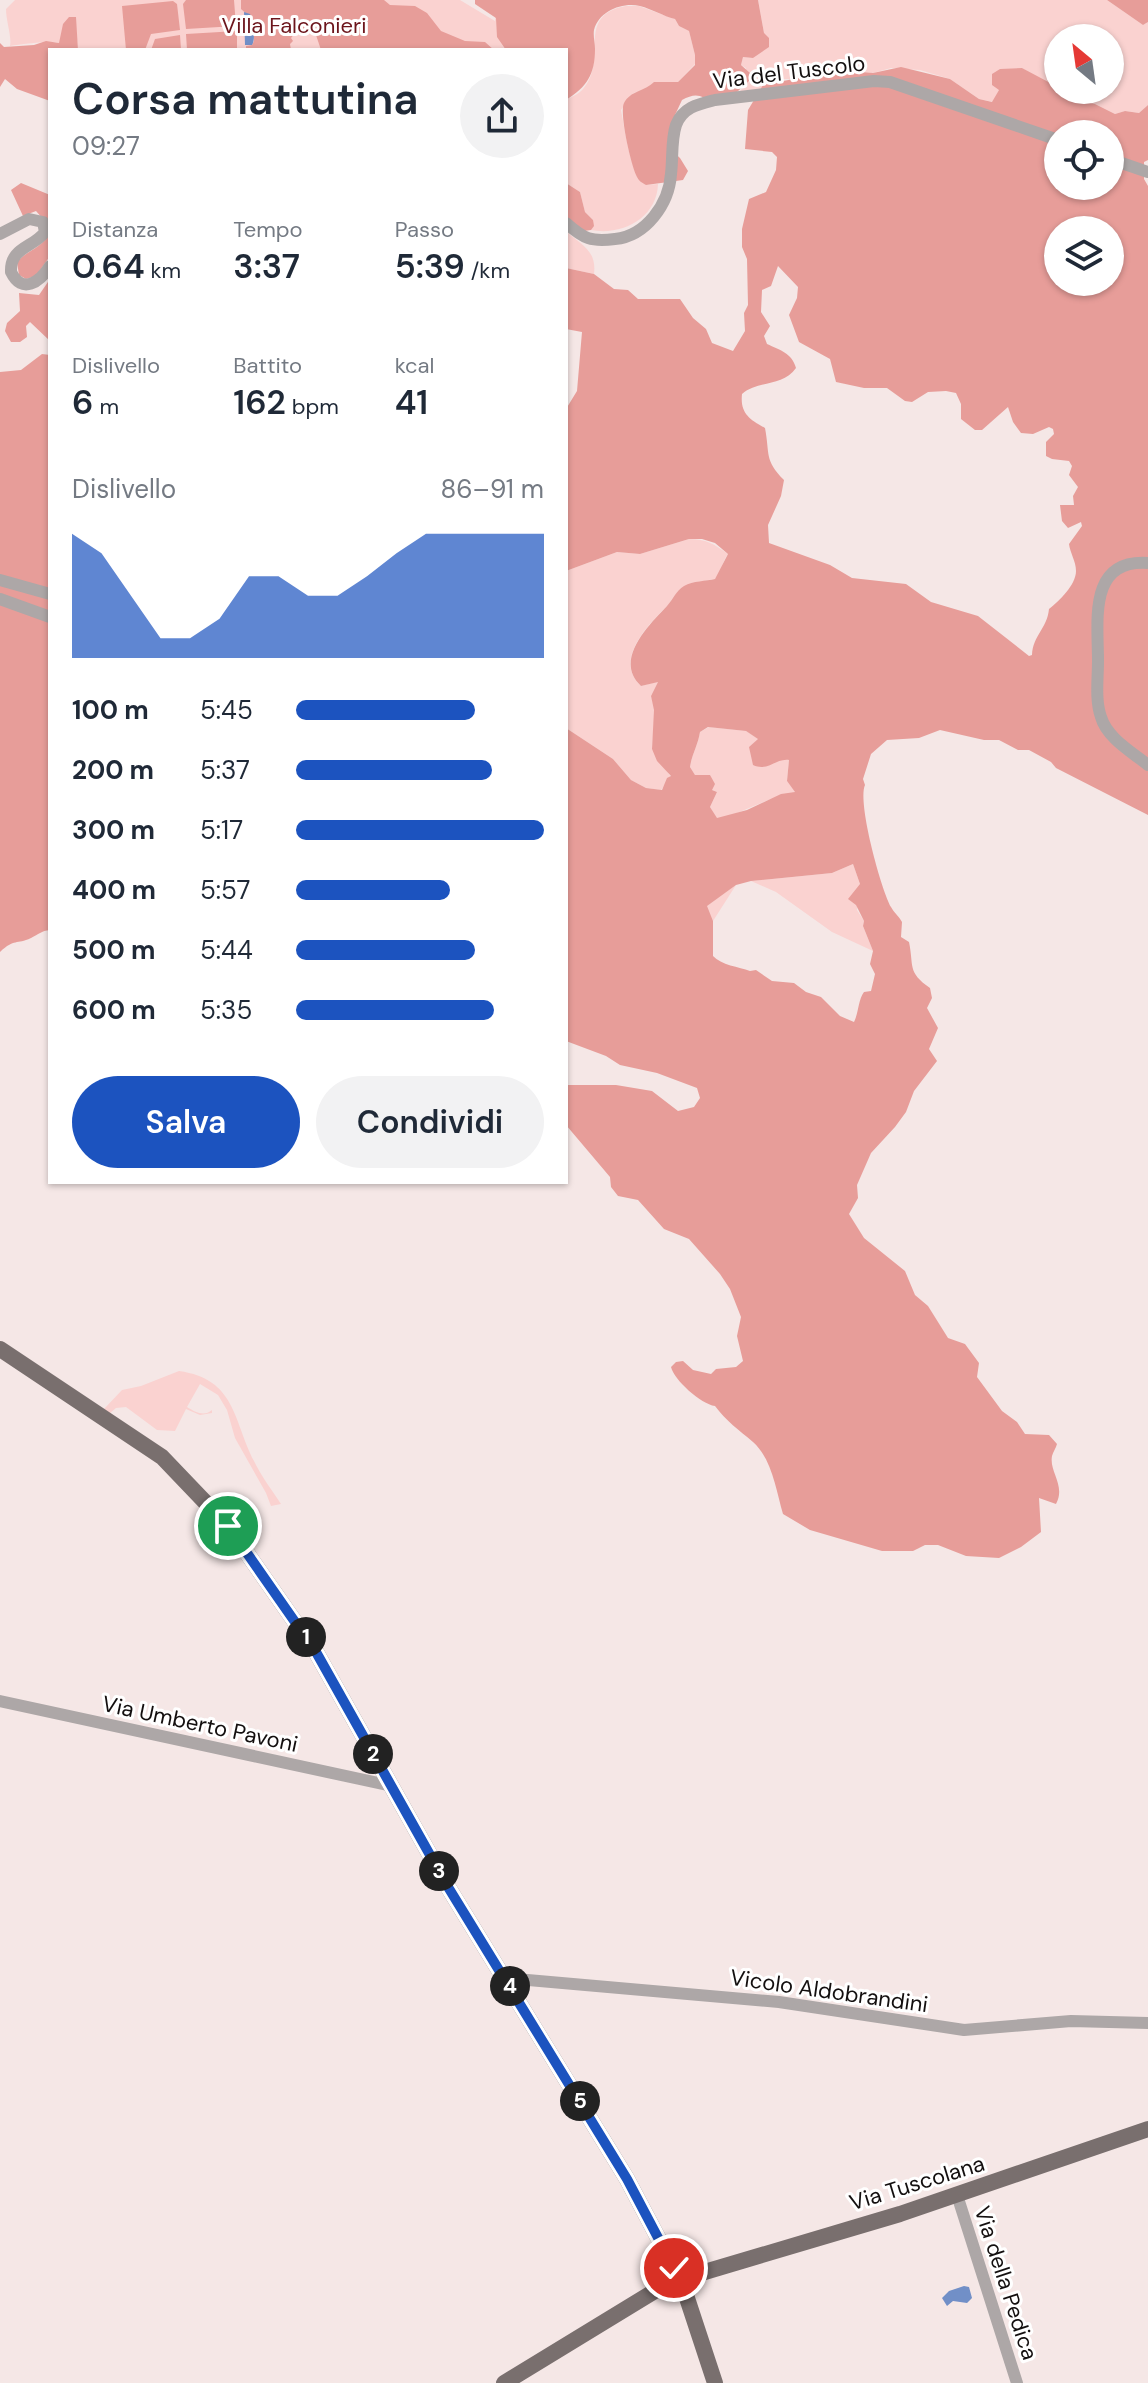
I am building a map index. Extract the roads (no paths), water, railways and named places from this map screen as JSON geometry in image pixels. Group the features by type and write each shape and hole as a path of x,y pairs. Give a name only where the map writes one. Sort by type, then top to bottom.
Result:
{"main road":[{"path":"0,1349 162,1457 227,1525 316,1652 448,1887 627,2179 681,2283 715,2383"},
{"name":"Via Tuscolana","path":"504,2383 619,2312 681,2283 957,2195 1148,2129"}],"street":[{"name":"Via del Tuscolo","path":"568,225 583,239 604,241 624,238 649,224 661,205 671,178 677,123 690,106 715,100 874,81 890,82 1044,135"},
{"path":"1124,164 1148,172"},
{"path":"0,234 29,219 43,222 45,232 13,256 11,272 19,283 26,285 37,283 48,269"},
{"path":"1148,563 1132,563 1115,569 1104,585 1098,613 1101,718 1109,732 1148,765"},
{"path":"0,580 48,593"},
{"path":"0,599 48,616"},
{"name":"Via Umberto Pavoni","path":"0,1701 392,1786"},
{"name":"Vicolo Aldobrandini","path":"505,1978 779,2002 964,2030 1071,2021 1148,2023"},
{"name":"Via della Pedica","path":"957,2195 1017,2383"}],"water":[{"path":"244,12 250,14 252,21 252,45 245,45"},
{"path":"969,2287 972,2298 967,2303 953,2301 947,2306 942,2298 949,2291"}],"park label":[{"name":"Villa Falconieri","path":"294,25"}]}
